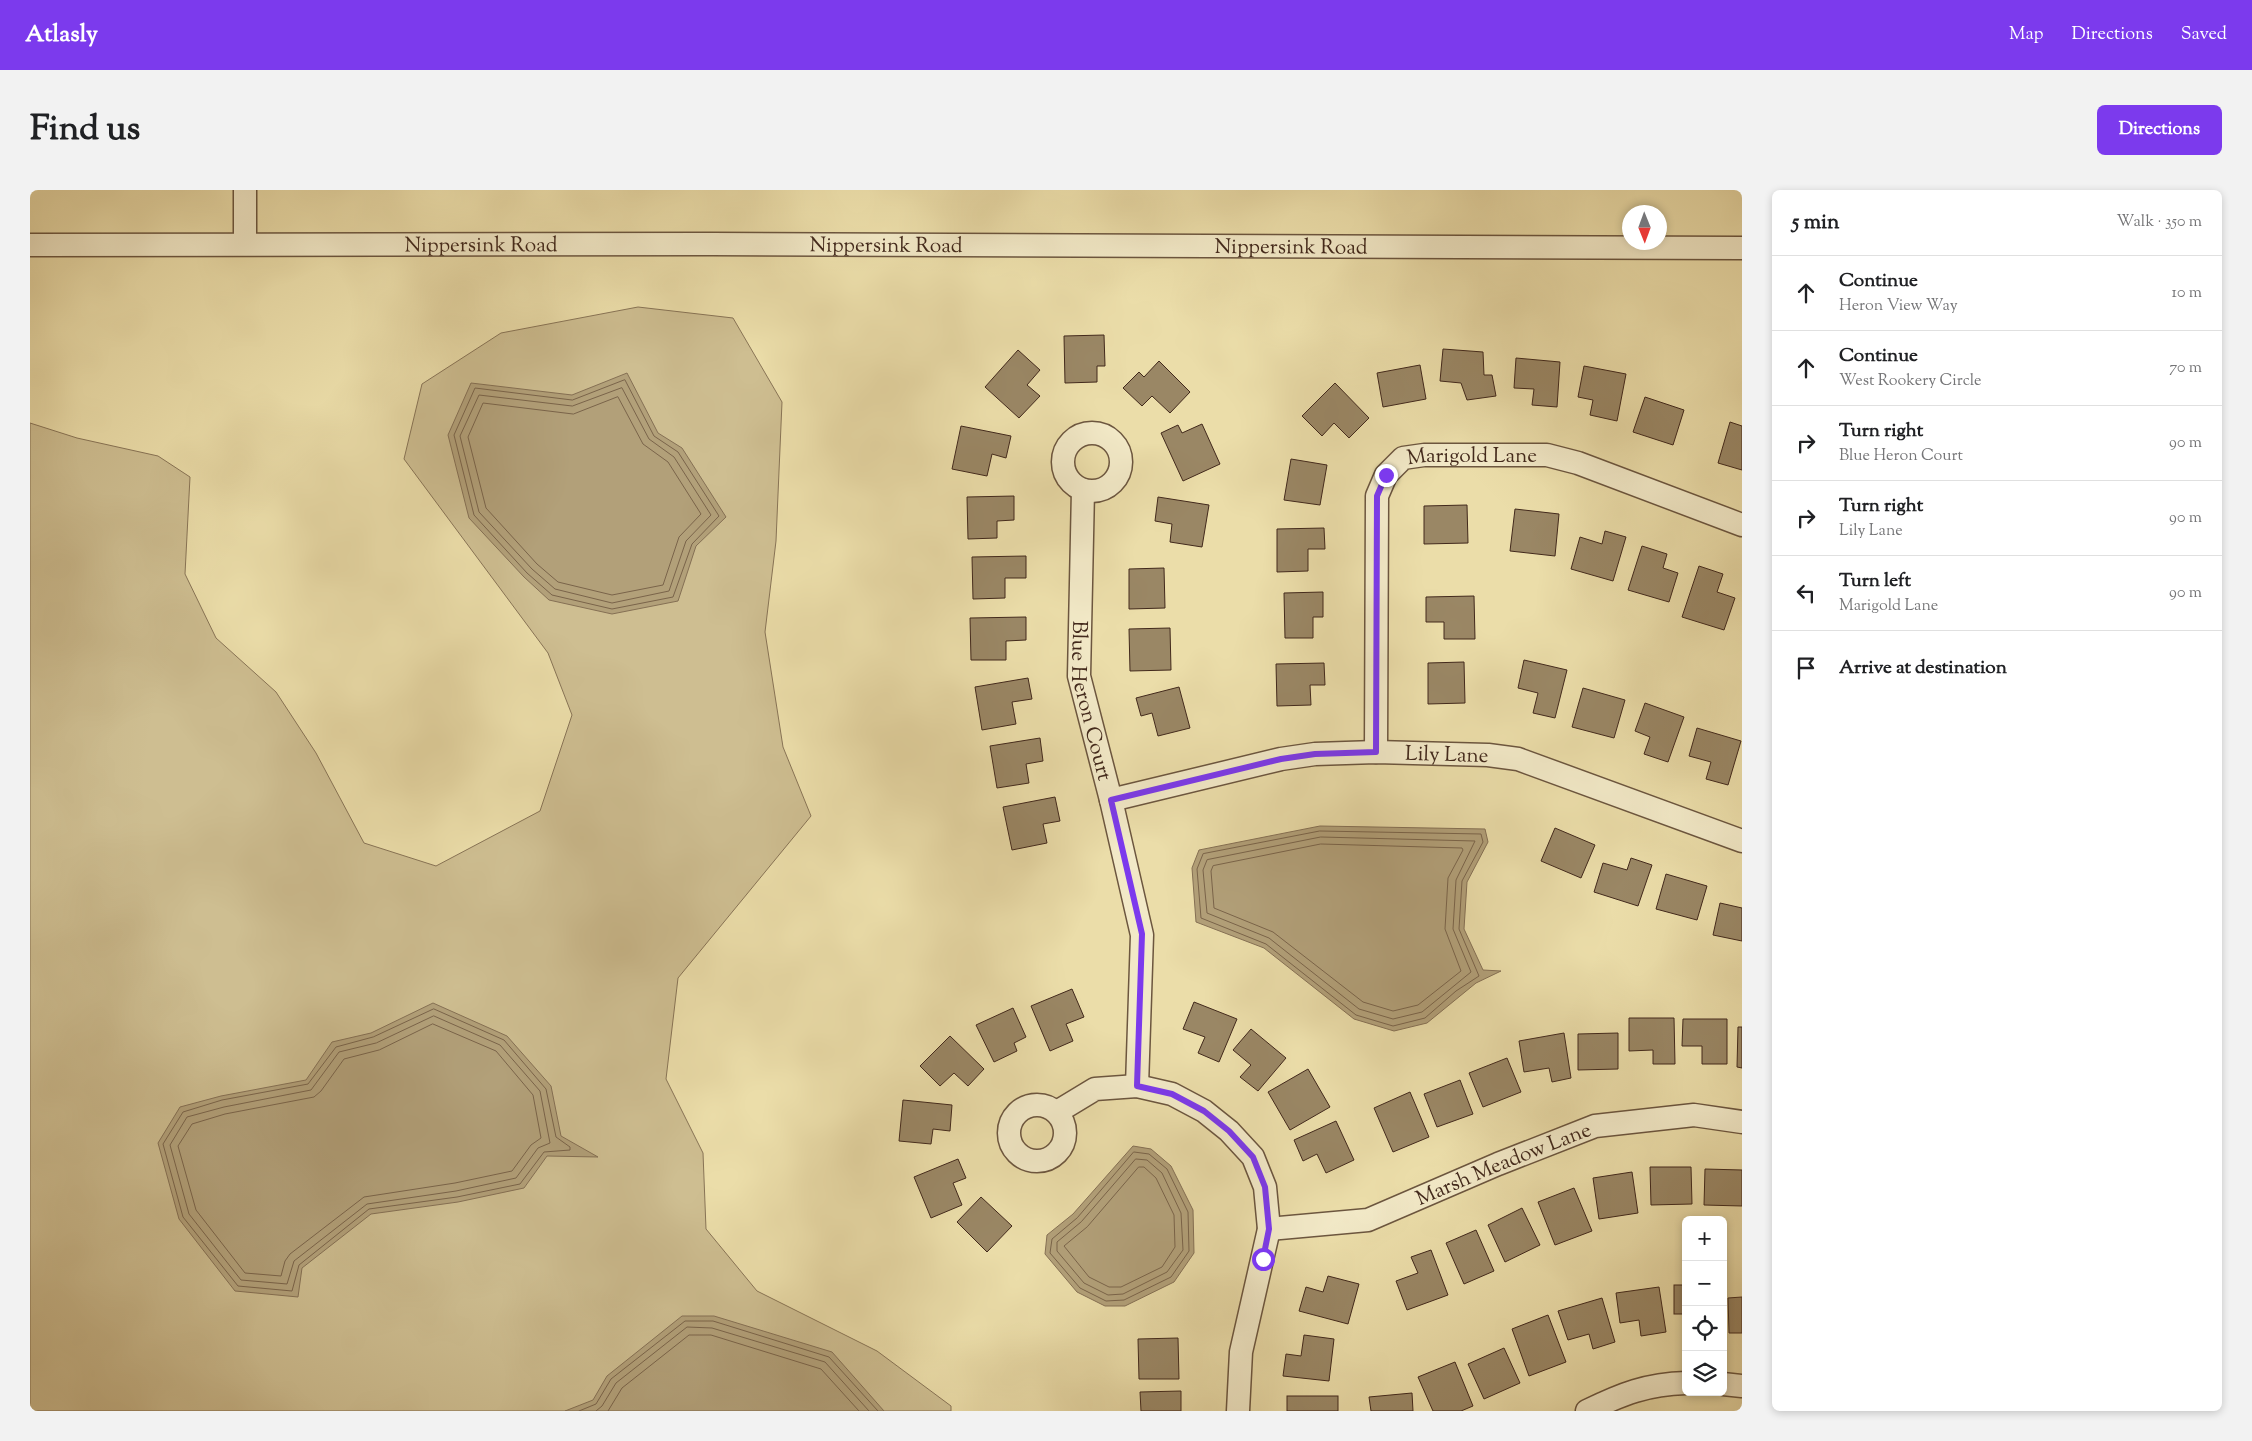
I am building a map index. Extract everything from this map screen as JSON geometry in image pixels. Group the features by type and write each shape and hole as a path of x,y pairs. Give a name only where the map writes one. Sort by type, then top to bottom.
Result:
{"street":[{"path":"245,190 245,244"},
{"name":"Nippersink Road","path":"30,245 1742,248"},
{"name":"Marigold Lane","path":"1376,752 1377,496 1386,475 1403,458 1424,455 1547,455 1578,463 1742,526"},
{"name":"Blue Heron Court","path":"1082,490 1079,676 1111,800 1142,934 1137,1086"},
{"name":"Lily Lane","path":"1111,800 1281,759 1315,754 1376,752 1488,755 1518,759 1742,841"},
{"path":"1057,1112 1095,1089 1137,1086 1172,1094 1204,1111 1229,1131 1253,1157 1265,1187 1269,1229 1241,1352 1238,1411"},
{"name":"Marsh Meadow Lane","path":"1269,1229 1368,1220 1498,1164 1595,1126 1694,1115 1742,1122"},
{"path":"1588,1411 1625,1392 1661,1383 1682,1383"},
{"path":"1727,1384 1742,1386"}],"shaded area":[{"path":"638,307 733,318 782,402 776,541 765,632 783,747 811,816 678,978 666,1079 703,1153 706,1229 757,1291 877,1351 951,1406 951,1411 30,1411 30,423 77,438 158,456 190,477 185,574 216,638 276,692 316,753 364,843 436,866 540,811 572,715 548,653 404,459 422,384 501,333"}],"water":[{"path":"627,373 658,433 682,448 726,517 696,546 678,601 612,614 549,600 524,577 469,518 448,435 471,383 572,395"},
{"path":"1320,826 1485,829 1488,842 1467,882 1464,929 1483,970 1501,971 1476,983 1427,1023 1394,1031 1354,1019 1264,948 1196,922 1192,868 1199,850"},
{"path":"433,1003 507,1036 551,1086 561,1136 598,1157 547,1156 524,1188 458,1202 371,1214 302,1268 298,1297 235,1291 179,1219 158,1143 180,1107 221,1096 306,1080 332,1042 371,1033"},
{"path":"1133,1146 1151,1149 1171,1166 1193,1210 1194,1253 1174,1282 1125,1306 1105,1306 1077,1292 1045,1254 1047,1235 1073,1214"},
{"path":"682,1316 714,1316 832,1352 884,1411 565,1411 593,1400 607,1376"}],"building":[{"path":"1104,335 1105,366 1097,366 1097,382 1065,383 1064,336"},
{"path":"1443,349 1483,352 1484,375 1492,375 1496,396 1467,400 1461,383 1440,381"},
{"path":"1018,350 1040,370 1027,385 1040,396 1019,418 985,387"},
{"path":"1516,358 1560,362 1557,407 1532,405 1534,389 1514,388"},
{"path":"1159,361 1190,392 1170,413 1152,396 1142,406 1123,388 1139,372 1144,377"},
{"path":"1420,365 1426,399 1383,407 1377,373"},
{"path":"1584,366 1626,374 1617,421 1590,415 1593,400 1578,397"},
{"path":"1335,383 1369,418 1349,438 1334,423 1322,436 1302,416"},
{"path":"1645,397 1684,410 1673,445 1633,432"},
{"path":"1730,422 1742,426 1742,470 1718,463"},
{"path":"1202,424 1220,464 1183,481 1161,433 1178,425 1182,433"},
{"path":"961,426 1011,436 1006,458 992,454 987,476 952,469"},
{"path":"1291,459 1327,465 1320,505 1284,500"},
{"path":"1014,496 1014,520 997,521 997,538 968,539 967,497"},
{"path":"1158,497 1209,505 1202,547 1170,542 1172,524 1155,521"},
{"path":"1467,505 1468,543 1424,544 1424,506"},
{"path":"1515,509 1559,514 1555,556 1510,551"},
{"path":"1324,528 1325,549 1308,549 1308,571 1277,572 1277,529"},
{"path":"1605,531 1626,537 1613,581 1571,569 1580,537 1602,544"},
{"path":"1642,546 1667,554 1663,568 1678,573 1669,602 1628,590"},
{"path":"1026,556 1026,578 1005,578 1005,598 973,599 972,557"},
{"path":"1699,566 1723,574 1717,592 1735,598 1724,630 1682,617"},
{"path":"1164,568 1165,608 1129,609 1129,569"},
{"path":"1323,592 1323,617 1313,617 1313,638 1285,638 1284,593"},
{"path":"1474,596 1475,639 1444,639 1444,622 1426,622 1426,597"},
{"path":"1026,617 1026,640 1006,641 1006,660 971,660 970,618"},
{"path":"1170,628 1171,670 1130,671 1129,629"},
{"path":"1524,660 1567,670 1555,718 1533,713 1538,693 1518,688"},
{"path":"1464,662 1465,703 1428,704 1428,663"},
{"path":"1324,663 1325,685 1310,685 1311,705 1277,706 1276,664"},
{"path":"1028,678 1032,699 1012,702 1016,724 982,730 975,687"},
{"path":"1179,687 1190,728 1158,736 1152,713 1141,716 1136,698"},
{"path":"1583,688 1625,700 1614,738 1572,727"},
{"path":"1645,703 1684,717 1668,762 1644,754 1650,737 1635,731"},
{"path":"1697,728 1741,741 1728,785 1706,779 1711,762 1689,756"},
{"path":"1040,738 1043,761 1026,764 1029,783 997,788 990,746"},
{"path":"1055,797 1060,821 1043,824 1047,843 1012,850 1003,807"},
{"path":"1555,828 1595,845 1581,878 1541,861"},
{"path":"1631,858 1652,865 1638,906 1594,892 1603,863 1627,870"},
{"path":"1666,874 1707,886 1697,920 1656,909"},
{"path":"1720,903 1742,908 1742,941 1713,935"},
{"path":"1072,989 1084,1017 1066,1024 1073,1041 1050,1051 1031,1006"},
{"path":"1194,1002 1237,1019 1219,1062 1198,1053 1205,1037 1183,1029"},
{"path":"1013,1008 1026,1037 1014,1043 1017,1051 994,1062 976,1025"},
{"path":"1629,1018 1674,1018 1675,1064 1653,1064 1653,1050 1629,1051"},
{"path":"1683,1019 1727,1019 1727,1064 1702,1064 1702,1046 1682,1046"},
{"path":"1738,1027 1742,1027 1742,1068 1737,1067"},
{"path":"1251,1029 1286,1058 1258,1091 1240,1077 1251,1065 1233,1050"},
{"path":"1564,1033 1571,1078 1552,1082 1549,1068 1524,1072 1519,1041"},
{"path":"1618,1033 1618,1069 1578,1070 1578,1034"},
{"path":"950,1036 984,1069 968,1086 954,1073 940,1086 920,1066"},
{"path":"1507,1058 1521,1092 1483,1107 1469,1073"},
{"path":"1308,1069 1330,1107 1290,1130 1268,1092"},
{"path":"1460,1080 1473,1114 1437,1127 1424,1094"},
{"path":"1410,1092 1429,1137 1393,1152 1374,1108"},
{"path":"903,1100 952,1105 950,1131 933,1129 931,1144 899,1141"},
{"path":"1336,1121 1354,1160 1326,1173 1317,1154 1303,1161 1294,1140"},
{"path":"958,1159 966,1178 953,1183 962,1205 931,1218 914,1177"},
{"path":"1650,1167 1691,1167 1692,1204 1651,1205"},
{"path":"1705,1169 1742,1170 1742,1206 1704,1205"},
{"path":"1632,1172 1638,1213 1599,1219 1593,1178"},
{"path":"1574,1188 1592,1231 1555,1245 1538,1202"},
{"path":"981,1197 1012,1226 987,1252 957,1222"},
{"path":"1522,1208 1540,1245 1505,1262 1488,1225"},
{"path":"1476,1230 1494,1271 1464,1284 1446,1243"},
{"path":"1431,1250 1448,1295 1407,1310 1396,1281 1418,1273 1411,1257"},
{"path":"1328,1276 1359,1284 1348,1324 1299,1311 1306,1287 1323,1292"},
{"path":"1674,1285 1682,1285 1682,1314 1674,1314"},
{"path":"1659,1287 1666,1332 1641,1336 1639,1320 1620,1323 1616,1293"},
{"path":"1742,1297 1742,1333 1729,1333 1728,1298"},
{"path":"1602,1298 1615,1342 1593,1349 1589,1334 1568,1340 1558,1311"},
{"path":"1548,1315 1566,1362 1529,1376 1512,1329"},
{"path":"1304,1335 1334,1339 1329,1381 1283,1376 1286,1354 1301,1356"},
{"path":"1178,1338 1179,1379 1139,1379 1138,1339"},
{"path":"1504,1348 1520,1383 1484,1399 1468,1364"},
{"path":"1455,1362 1473,1406 1461,1411 1433,1411 1418,1377"},
{"path":"1181,1391 1181,1411 1141,1411 1140,1392"},
{"path":"1412,1393 1413,1411 1371,1411 1369,1397"},
{"path":"1287,1396 1338,1396 1338,1411 1287,1411"}],"route":[{"path":"1263,1259 1269,1229 1265,1187 1253,1157 1229,1131 1204,1111 1172,1094 1137,1086 1142,934 1111,800 1281,759 1315,754 1376,752 1377,496 1386,475"}]}
